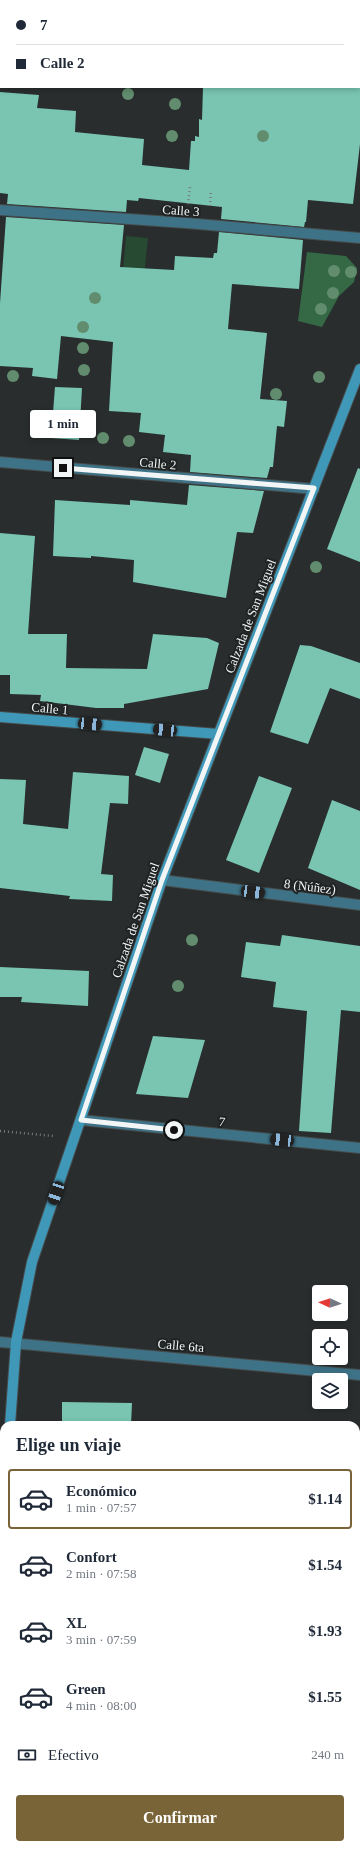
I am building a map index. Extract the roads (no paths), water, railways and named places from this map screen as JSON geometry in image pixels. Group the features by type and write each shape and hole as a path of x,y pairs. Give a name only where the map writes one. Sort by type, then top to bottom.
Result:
{"main road":[{"name":"Calzada de San Miguel","path":"10,1421 16,1342 32,1262 162,880 360,369"},
{"name":"Calle 1","path":"0,717 218,734"}],"street":[{"name":"Calle 3","path":"0,210 186,223 360,238"},
{"name":"Calle 2","path":"0,462 314,488"},
{"name":"8 (Núñez)","path":"162,880 360,906"},
{"name":"7","path":"81,1120 360,1148"},
{"name":"Calle 6ta","path":"0,1342 16,1342 360,1375"}]}
